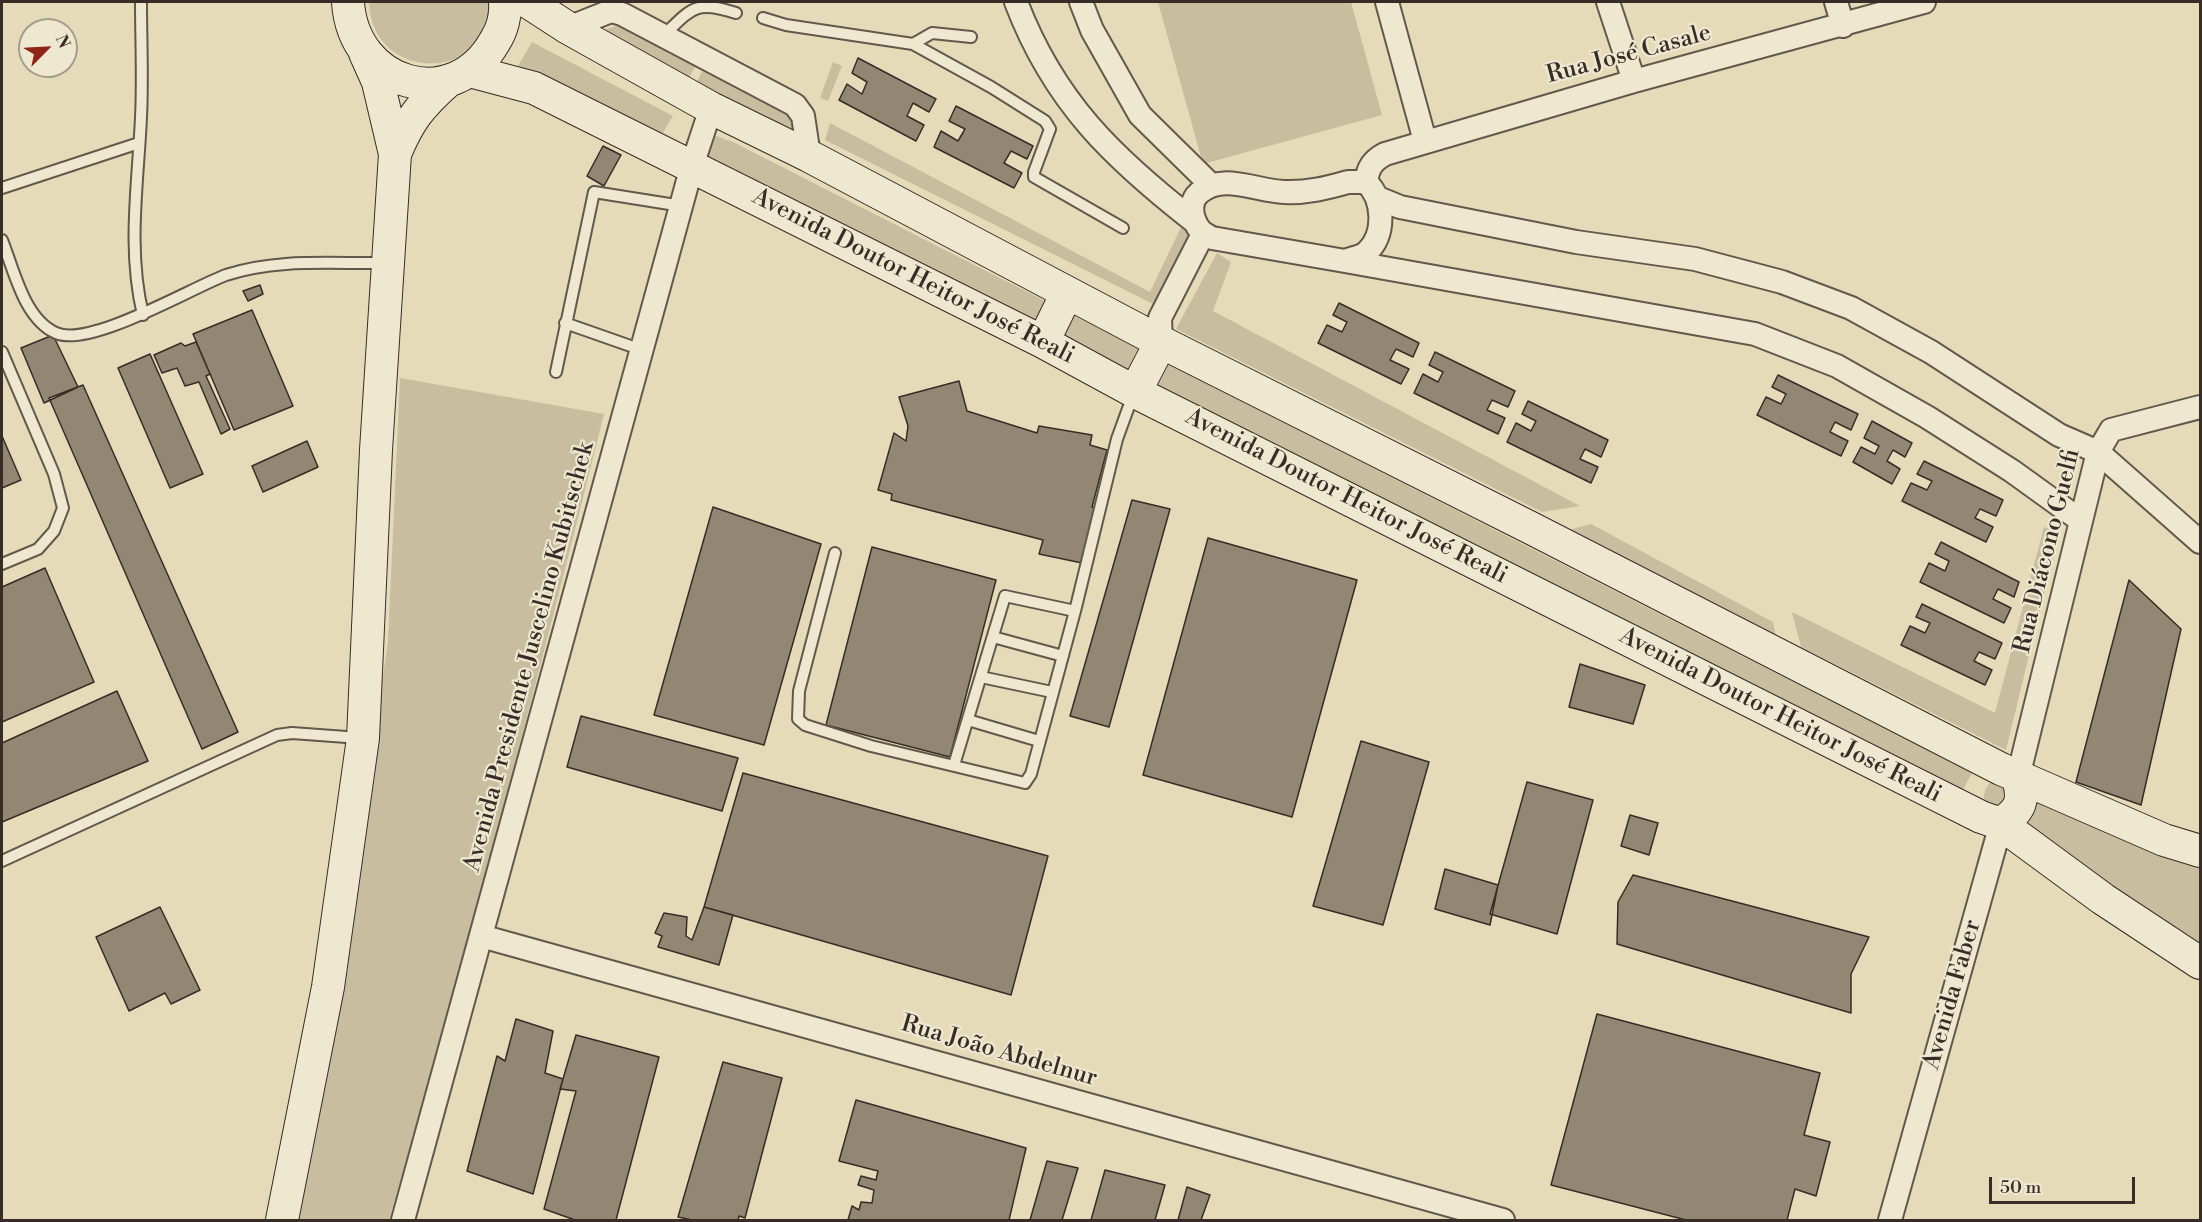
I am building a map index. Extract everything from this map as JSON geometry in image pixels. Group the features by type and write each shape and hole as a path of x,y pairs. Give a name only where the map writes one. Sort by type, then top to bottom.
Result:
{"main road":[{"path":"395,154 408,123 427,99 488,54 501,32 505,2"},
{"path":"528,2 568,28 711,108 809,156 1161,342 1529,527 2009,773 2164,840 2200,851"},
{"path":"282,1221 328,987 363,738 376,450 395,154 378,82 349,13"},
{"name":"Avenida Doutor Heitor José Reali","path":"365,53 382,69 402,79 425,83 459,76 534,88 692,166 1043,342 1135,392 1991,820 2103,899 2200,963"},
{"path":"1043,342 1067,293"},
{"path":"1135,392 1161,342"},
{"path":"1991,820 1976,792 1983,779 2009,773"}],"street":[{"path":"331,2 349,13"},
{"path":"1016,2 1060,91 1093,133 1137,177 1212,238 1476,282 1755,334 1837,366 1917,411 2012,471 2080,520"},
{"path":"1081,2 1092,30 1140,115 1210,184"},
{"path":"1387,2 1425,141"},
{"path":"1608,2 1634,81"},
{"path":"1836,2 1843,26"},
{"name":"Rua José Casale","path":"1372,190 1367,169 1376,159 1425,141 1924,2"},
{"path":"568,28 611,11 795,105 803,116 809,156"},
{"name":"Avenida Presidente Juscelino Kubitschek","path":"403,1221 692,166 711,108"},
{"path":"1161,342 1160,318 1199,228 1191,210 1196,196 1210,184 1222,183 1283,192 1312,192 1348,182 1372,190 1400,207 1576,242 1695,259 1782,282 1851,308 1931,352 2059,435 2098,452 2200,542"},
{"path":"1345,261 1366,254 1378,238 1372,190"},
{"name":"Rua Diácono Guelfi","path":"2009,773 2061,610 2080,520 2098,452 2111,430 2200,406"},
{"name":"Avenida Faber","path":"1890,1221 1991,820"},
{"name":"Rua João Abdelnur","path":"481,936 1503,1221"}],"lane":[{"path":"141,2 139,143 133,225 135,282 142,315"},
{"path":"663,36 693,7 712,3 736,13"},
{"path":"763,18 786,26 913,44 991,87 1045,121 1050,129 1034,177 1124,228"},
{"path":"913,44 932,33 971,37"},
{"path":"2,188 139,143"},
{"path":"556,372 594,192 682,207"},
{"path":"2,240 28,305 43,324 55,333 73,337 142,315 224,276 262,264 388,263"},
{"path":"565,322 642,350"},
{"path":"2,352 54,474 63,508 54,531 38,549 2,564"},
{"path":"835,553 799,691 798,719 805,725 871,746 1025,783 1031,774 1063,656 1117,439 1135,392"},
{"path":"954,765 1005,596 1075,611"},
{"path":"993,637 1063,656"},
{"path":"981,677 1052,692"},
{"path":"968,720 1039,741"},
{"path":"2,861 277,735 292,733 363,738"}],"shaded area":[{"path":"369,2 491,2 486,29 473,48 454,59 431,64 409,60 389,48 375,29"},
{"path":"1158,2 1351,2 1382,115 1203,164"},
{"path":"617,26 695,67 688,80 597,32"},
{"path":"532,42 673,116 658,141 517,68"},
{"path":"833,62 842,66 828,101 820,98"},
{"path":"702,71 796,120 798,134 696,84"},
{"path":"830,123 1150,292 1184,221 1196,236 1153,304 825,140"},
{"path":"710,134 733,142 1972,773 1960,795 708,161"},
{"path":"1217,253 1231,262 1213,311 1580,506 1542,512 1176,329"},
{"path":"400,378 604,414 500,818 389,1220 292,1220 328,1048 388,642"},
{"path":"1591,524 1773,622 1776,637 1569,530"},
{"path":"2044,527 2059,532 2006,750 1801,647 1792,612 1995,713"},
{"path":"2001,777 2015,799 1988,814 1984,802 1985,791 1990,783"},
{"path":"2026,796 2200,852 2200,960 2005,824"}],"building":[{"path":"858,58 936,99 929,112 913,103 907,116 924,125 916,141 839,100 847,84 862,94 867,82 852,73"},
{"path":"956,106 1033,146 1027,159 1011,151 1004,163 1022,173 1014,188 934,147 941,131 958,141 965,129 949,121"},
{"path":"603,146 621,155 604,186 587,176"},
{"path":"260,285 263,294 248,301 243,291"},
{"path":"1339,303 1419,343 1413,357 1396,349 1390,360 1409,369 1401,384 1318,343 1327,325 1342,332 1347,322 1333,315"},
{"path":"252,310 293,406 234,430 193,334"},
{"path":"53,335 78,387 44,403 21,348"},
{"path":"196,342 210,374 206,376 230,429 221,434 199,382 185,386 177,368 162,373 154,355 181,343 185,346"},
{"path":"1435,352 1515,391 1508,407 1492,400 1487,410 1505,418 1498,434 1414,393 1423,374 1438,382 1443,372 1429,365"},
{"path":"150,354 203,474 170,488 118,368"},
{"path":"1778,375 1858,414 1851,430 1835,422 1830,432 1848,441 1841,456 1757,415 1766,397 1781,404 1786,394 1772,387"},
{"path":"959,381 967,411 1037,433 1039,426 1092,435 1090,445 1107,450 1092,507 1097,509 1082,563 1039,554 1043,540 891,500 892,494 878,490 894,433 906,441 908,426 899,397"},
{"path":"83,385 238,732 202,749 49,398"},
{"path":"1528,401 1608,440 1601,457 1585,449 1580,459 1598,467 1591,483 1507,442 1516,423 1531,431 1536,421 1522,414"},
{"path":"1872,421 1912,443 1905,457 1893,450 1887,461 1900,469 1892,484 1853,462 1861,447 1875,454 1879,446 1864,438"},
{"path":"2,436 21,480 2,488"},
{"path":"307,441 318,467 263,492 252,466"},
{"path":"1924,461 2003,500 1996,516 1980,509 1975,518 1993,527 1986,542 1902,501 1911,483 1927,490 1932,481 1917,474"},
{"path":"1132,500 1170,509 1109,727 1070,716"},
{"path":"713,507 821,544 764,745 654,715"},
{"path":"1208,538 1357,580 1292,817 1143,775"},
{"path":"1941,542 2019,582 2014,597 1998,589 1993,599 2011,608 2004,623 1920,582 1929,563 1945,571 1949,561 1935,554"},
{"path":"872,547 996,580 950,757 826,725"},
{"path":"45,568 94,682 2,722 2,587"},
{"path":"2129,580 2181,629 2141,805 2076,782"},
{"path":"1922,604 2002,643 1995,659 1979,652 1974,661 1992,670 1985,685 1901,645 1910,626 1925,633 1930,623 1916,617"},
{"path":"1580,664 1645,685 1633,724 1569,707"},
{"path":"117,691 148,761 2,822 2,743"},
{"path":"581,716 738,758 722,811 567,767"},
{"path":"1361,741 1429,762 1383,925 1313,906"},
{"path":"743,773 1048,856 1011,995 704,907"},
{"path":"1527,782 1593,800 1557,934 1490,914"},
{"path":"1630,815 1658,823 1649,855 1621,846"},
{"path":"1445,869 1498,885 1490,925 1435,909"},
{"path":"1633,875 1869,937 1851,974 1851,1013 1617,944 1618,902"},
{"path":"160,907 200,990 171,1004 165,993 129,1011 96,937"},
{"path":"704,907 733,915 719,965 658,947 662,936 655,933 664,913 687,917 686,936 692,940"},
{"path":"1597,1014 1820,1073 1804,1135 1830,1142 1816,1196 1795,1189 1787,1220 1686,1220 1551,1185"},
{"path":"516,1019 553,1031 545,1073 563,1079 533,1194 467,1171 497,1056 505,1061"},
{"path":"576,1035 659,1057 616,1220 575,1220 544,1209 576,1091 560,1089"},
{"path":"723,1062 782,1078 745,1218 739,1216 738,1220 692,1220 678,1217"},
{"path":"856,1100 1026,1148 1009,1220 848,1220 852,1206 859,1210 861,1202 872,1203 874,1190 858,1185 861,1176 876,1180 878,1171 839,1161"},
{"path":"1047,1161 1078,1168 1062,1220 1030,1220"},
{"path":"1105,1170 1165,1185 1155,1220 1091,1220"},
{"path":"1187,1187 1210,1195 1201,1220 1178,1220"}]}
